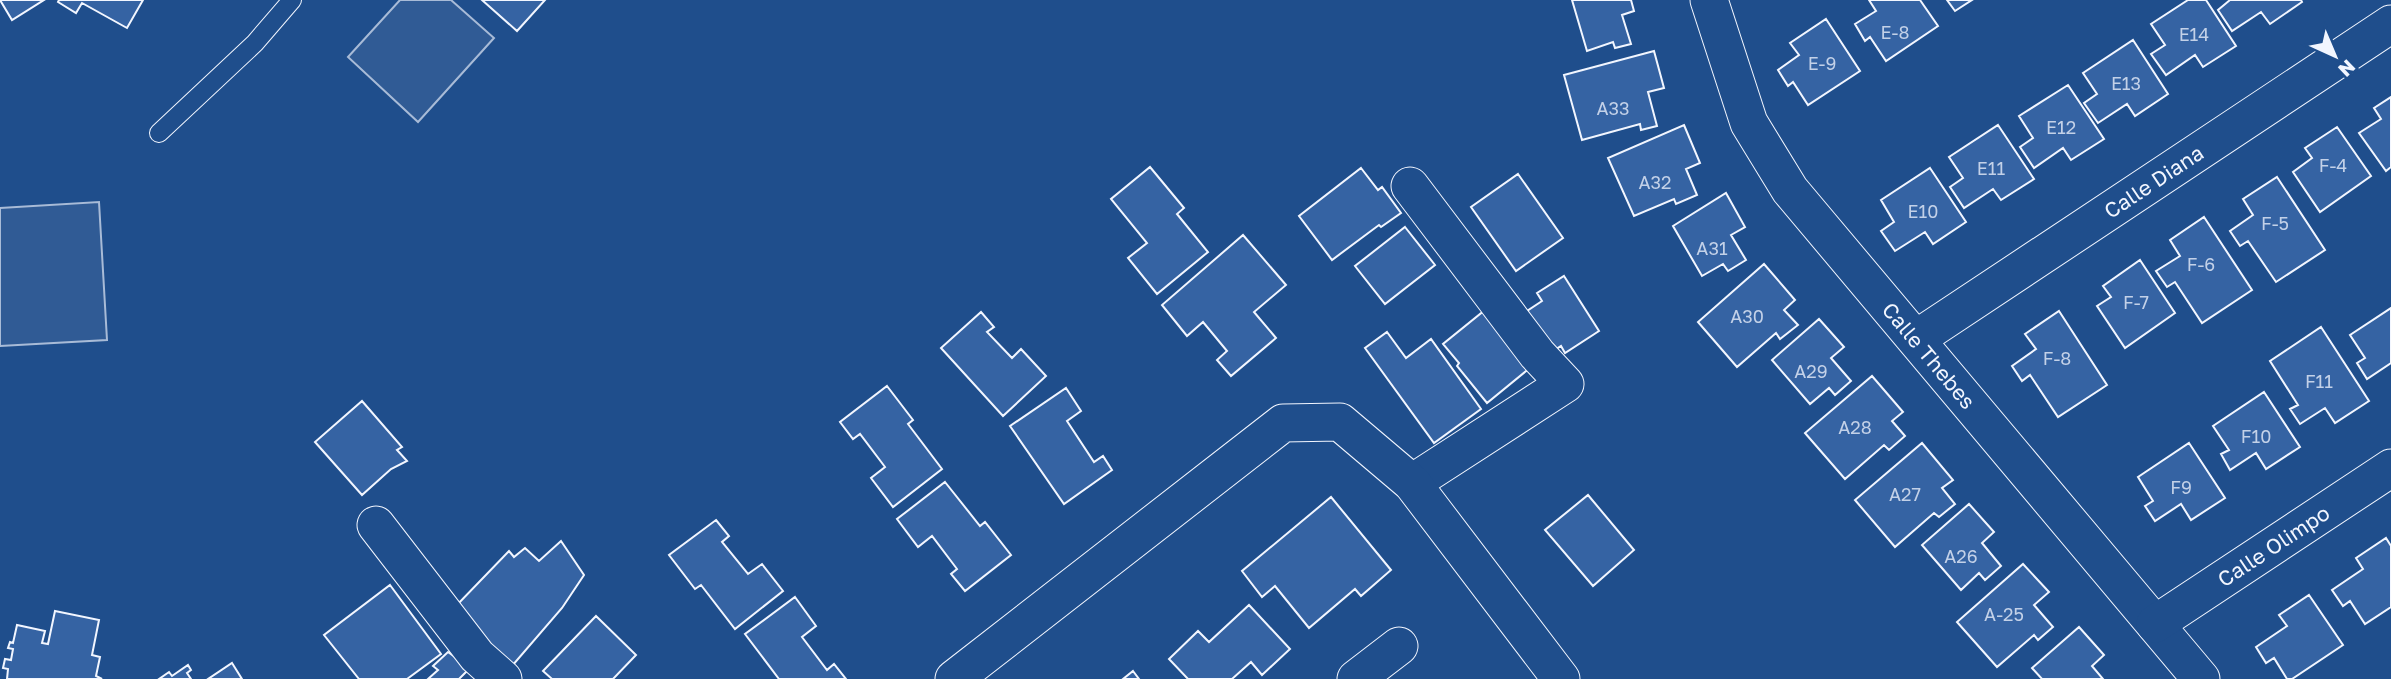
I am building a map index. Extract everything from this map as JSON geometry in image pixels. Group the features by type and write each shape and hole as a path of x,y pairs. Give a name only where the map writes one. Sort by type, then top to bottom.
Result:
{"street":[{"name":"Calle Thebes","path":"1709,0 1749,123 1790,190 2201,679"},
{"name":"Calle Diana","path":"1916,340 2391,24"},
{"path":"1410,186 1537,354 1565,384 1412,483"},
{"path":"954,679 1283,423 1340,422 1412,483 1561,679"},
{"name":"Calle Olimpo","path":"2155,624 2391,468"},
{"path":"376,525 477,656 503,679"},
{"path":"1356,679 1399,646"}],"lane":[{"path":"159,133 255,43 292,0"}],"shaded area":[{"path":"400,0 451,0 494,38 418,122 348,57"},
{"path":"99,202 107,340 0,346 0,208"}],"building":[{"path":"0,0 44,0 12,20"},
{"path":"143,0 127,28 82,3 76,13 58,2"},
{"path":"482,0 545,0 517,31"},
{"path":"1572,0 1631,0 1634,11 1622,15 1631,44 1615,48 1613,42 1587,51"},
{"path":"1869,0 1920,0 1938,26 1886,61 1870,37 1865,41 1855,24 1876,11"},
{"path":"1947,0 1972,0 1955,11"},
{"path":"2188,0 2206,0 2236,46 2203,67 2195,55 2166,75 2151,54 2165,45 2151,24"},
{"path":"2230,0 2302,2 2270,24 2261,12 2232,31 2218,10"},
{"path":"1826,19 1860,71 1808,105 1793,82 1788,86 1778,70 1799,55 1790,43"},
{"path":"2133,40 2168,94 2135,116 2127,104 2098,123 2084,103 2097,94 2083,73"},
{"path":"1654,51 1664,88 1648,92 1657,126 1641,130 1640,124 1582,140 1564,75"},
{"path":"2068,85 2104,139 2071,160 2063,148 2034,168 2020,147 2033,138 2019,116"},
{"path":"2391,97 2391,167 2386,171 2359,133 2381,119 2374,108"},
{"path":"1684,125 1700,163 1686,169 1697,195 1676,204 1674,199 1634,216 1608,158"},
{"path":"1998,125 2034,179 2001,200 1993,189 1964,208 1950,187 1963,178 1949,157"},
{"path":"2337,127 2371,176 2320,212 2293,172 2312,158 2305,148"},
{"path":"1150,167 1184,208 1177,214 1208,252 1157,294 1128,258 1147,243 1111,199"},
{"path":"1361,168 1378,190 1382,187 1401,213 1381,227 1379,225 1332,260 1299,216"},
{"path":"1930,168 1966,222 1933,244 1925,232 1895,251 1881,231 1894,222 1881,200"},
{"path":"1518,174 1563,238 1516,271 1471,207"},
{"path":"2277,177 2325,250 2276,282 2248,241 2240,246 2230,231 2253,215 2243,199"},
{"path":"1726,193 1745,227 1731,235 1746,260 1728,271 1723,264 1702,276 1673,226"},
{"path":"2204,217 2252,290 2202,323 2175,282 2167,287 2156,271 2180,256 2170,240"},
{"path":"1405,227 1435,265 1385,304 1355,266"},
{"path":"1243,235 1286,285 1254,312 1276,338 1231,376 1217,360 1227,351 1203,322 1187,336 1162,305"},
{"path":"2140,260 2175,313 2125,348 2097,306 2111,297 2103,286"},
{"path":"1764,264 1795,300 1784,310 1798,325 1780,339 1776,333 1737,367 1698,322"},
{"path":"1564,276 1599,331 1565,353 1561,346 1550,353 1524,313 1542,301 1537,293"},
{"path":"2391,308 2391,363 2367,379 2357,363 2365,358 2350,335"},
{"path":"1485,310 1531,367 1487,403 1443,344"},
{"path":"2059,311 2107,385 2058,417 2030,375 2022,381 2012,366 2036,349 2025,334"},
{"path":"981,312 994,327 987,332 1012,358 1021,349 1046,376 1003,416 941,348"},
{"path":"1819,319 1844,347 1831,358 1851,381 1835,395 1829,388 1810,404 1772,360"},
{"path":"2321,327 2369,401 2335,423 2325,408 2300,424 2290,409 2298,405 2270,361"},
{"path":"1387,332 1406,358 1431,339 1481,409 1434,443 1365,348"},
{"path":"1872,376 1903,412 1892,421 1905,436 1889,450 1884,445 1845,479 1805,433"},
{"path":"887,386 913,420 908,424 942,469 893,507 871,478 885,467 860,434 853,439 840,422"},
{"path":"1066,388 1081,411 1067,421 1094,462 1103,456 1112,470 1064,504 1010,426"},
{"path":"2264,392 2300,447 2266,469 2256,453 2230,470 2221,454 2229,450 2213,426"},
{"path":"362,401 402,447 397,450 407,461 391,469 362,495 315,442"},
{"path":"1922,443 1953,480 1942,488 1955,504 1939,517 1934,513 1895,547 1855,500"},
{"path":"2189,443 2225,498 2191,520 2181,504 2155,521 2145,506 2153,501 2138,477"},
{"path":"945,482 980,526 985,522 1011,555 965,591 951,574 957,569 932,536 918,547 897,519"},
{"path":"1588,495 1634,550 1593,586 1545,530"},
{"path":"1331,497 1391,570 1361,596 1355,589 1309,628 1275,586 1262,597 1242,571"},
{"path":"1969,504 1994,532 1982,543 2001,566 1985,580 1979,573 1961,590 1922,545"},
{"path":"716,520 729,536 722,542 748,574 762,564 783,591 735,629 701,585 695,589 669,555"},
{"path":"2386,538 2391,546 2391,607 2365,624 2350,601 2343,606 2332,590 2363,569 2356,558"},
{"path":"561,541 584,575 562,608 512,666 454,608 509,551 514,557 525,548 539,561"},
{"path":"2023,564 2049,592 2034,605 2053,627 2038,640 2034,635 1997,667 1957,622"},
{"path":"390,585 441,654 407,679 359,679 324,635"},
{"path":"2309,595 2343,645 2292,679 2287,679 2274,658 2266,663 2256,647 2287,626 2279,615"},
{"path":"795,597 816,626 802,637 827,670 834,664 846,679 779,679 745,634"},
{"path":"1249,605 1290,649 1262,675 1251,662 1232,679 1188,679 1169,659 1198,631 1209,642"},
{"path":"55,611 99,620 92,655 100,657 96,676 102,679 7,679 8,669 3,668 5,659 11,660 13,649 8,648 10,642 13,643 17,625 45,631 42,643 48,644"},
{"path":"596,616 636,655 613,679 552,679 543,671"},
{"path":"2079,627 2104,655 2092,666 2103,679 2042,679 2032,668"},
{"path":"448,652 470,668 459,679 428,679 438,670 433,666"},
{"path":"232,663 242,679 208,679"},
{"path":"188,665 191,670 187,673 191,679 159,679 169,672 172,676"},
{"path":"1133,671 1139,679 1123,679"}]}
